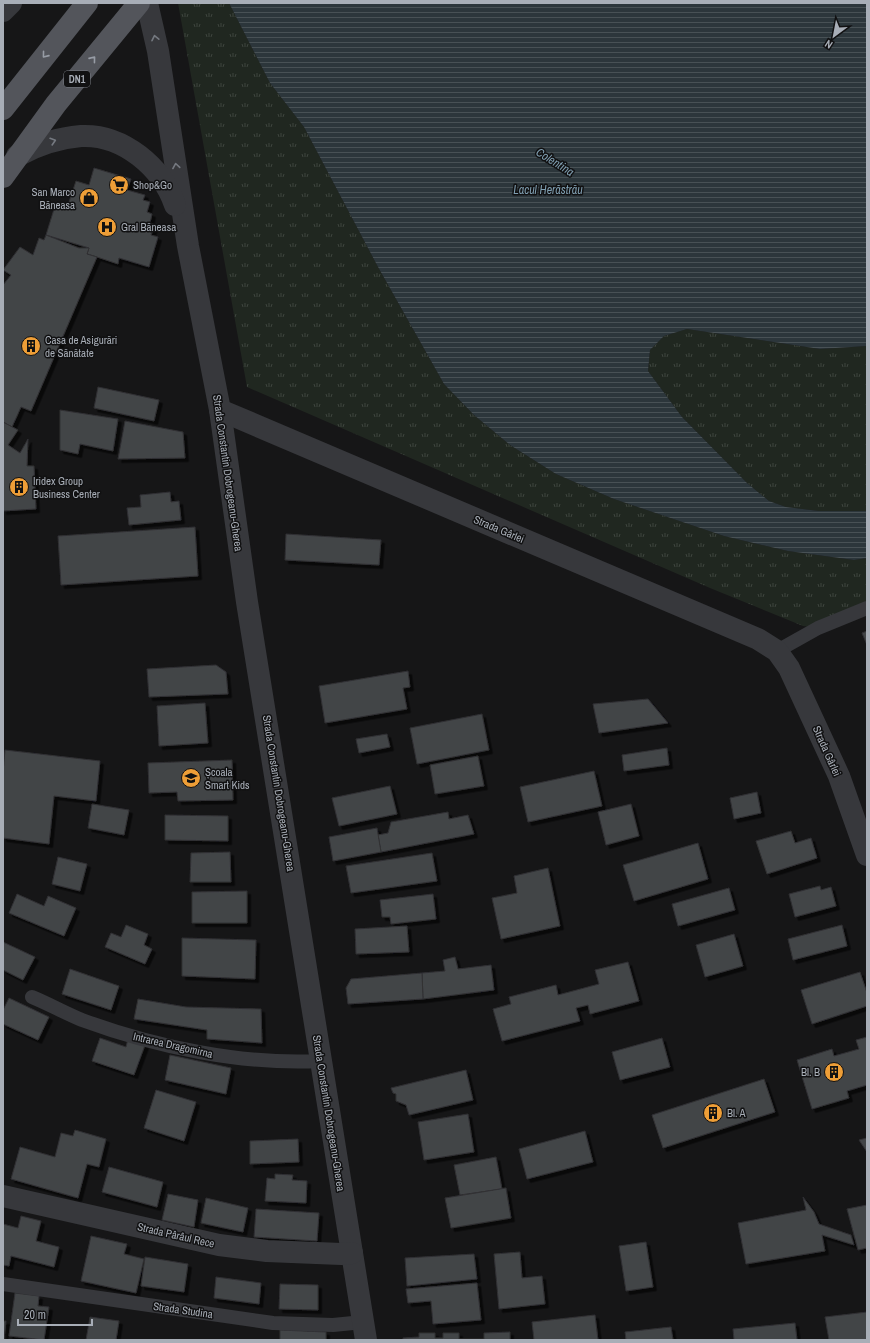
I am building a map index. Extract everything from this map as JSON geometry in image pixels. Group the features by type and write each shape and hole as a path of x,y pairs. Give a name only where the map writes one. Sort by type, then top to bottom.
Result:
{"main road":[{"path":"3,109 87,3"},
{"name":"DN1","path":"3,176 56,104 138,3"}],"street":[{"path":"3,11 11,3"},
{"name":"Strada Constantin Dobrogeanu-Gherea","path":"147,3 158,51 188,246 220,410 247,602 320,1061 365,1331"},
{"name":"Strada Constantin Dobrogeanu-Gherea","path":"17,156 36,146 60,139 82,136 109,140 128,148 148,162 162,178 175,203 188,246"},
{"name":"Strada Gârlei","path":"220,410 758,639 777,651 789,668 839,776 867,853"},
{"name":"Strada Pârâul Rece","path":"3,1196 219,1245 267,1251 340,1254 352,1252"}],"lane":[{"path":"777,651 818,628 867,608"},
{"name":"Intrarea Dragomirna","path":"32,997 81,1019 130,1036 173,1047 219,1055 288,1062 320,1061"},
{"name":"Strada Studina","path":"3,1284 274,1323 334,1325 365,1331"}],"green space":[{"path":"178,3 229,3 270,83 304,127 378,267 444,384 474,415 510,445 556,474 614,499 724,536 788,551 854,560 867,558 867,608 818,628 803,626 710,588 247,387"},
{"path":"687,329 820,349 867,346 867,511 819,511 786,507 769,501 747,483 682,417 648,371 650,350 664,336"}],"water":[{"name":"Lacul Herăstrău","path":"229,3 867,3 867,346 820,349 687,329 664,336 650,350 648,371 682,417 747,483 769,501 786,507 819,511 867,511 867,558 854,560 788,551 724,536 614,499 556,474 510,445 474,415 444,384 378,267 304,127 270,83"}],"building":[{"path":"94,168 131,179 127,190 145,195 143,200 150,202 147,212 152,214 150,223 155,225 151,235 158,237 149,267 119,258 118,264 87,254 89,248 46,235 55,206 59,207 60,203 68,205 76,181 89,185"},
{"name":"Casa de Asigurări de Sănătate","path":"46,235 79,248 89,248 87,254 97,257 31,411 21,407 12,427 3,422 3,285 11,275 3,270 20,247 33,255 39,238 44,240"},
{"path":"98,387 159,400 154,421 94,408"},
{"path":"60,410 118,419 113,451 80,444 78,454 60,450"},
{"path":"125,421 183,432 185,458 118,459"},
{"name":"Iridex Group Business Center","path":"3,422 18,430 8,445 20,453 28,439 27,466 34,466 36,509 3,511"},
{"path":"170,492 171,502 179,501 181,520 129,525 127,508 141,507 140,495"},
{"path":"195,527 198,576 61,585 58,536"},
{"path":"286,534 381,540 379,565 285,560"},
{"path":"867,631 867,645 862,633"},
{"path":"216,665 226,672 228,694 149,697 147,669"},
{"path":"408,671 410,687 403,688 407,709 325,723 319,686"},
{"path":"648,699 668,723 599,733 593,704"},
{"path":"205,703 208,743 159,746 157,706"},
{"path":"482,714 489,750 417,764 410,728"},
{"path":"387,734 390,747 359,753 356,739"},
{"path":"667,748 669,765 624,771 622,755"},
{"path":"5,750 100,761 96,801 54,796 49,844 3,838 3,772"},
{"path":"478,756 484,786 435,794 430,765"},
{"name":"Școala Smart Kids","path":"232,760 233,800 178,801 177,792 149,793 148,763"},
{"path":"594,771 602,806 528,822 520,787"},
{"path":"390,786 397,814 339,826 332,798"},
{"path":"757,792 761,813 734,819 730,798"},
{"path":"92,804 129,810 124,835 88,828"},
{"path":"631,804 639,836 606,845 598,812"},
{"path":"448,812 449,819 468,815 474,834 381,852 378,835 388,833 391,822"},
{"path":"165,815 228,816 228,841 165,840"},
{"path":"377,828 381,852 333,861 329,837"},
{"path":"791,831 795,843 811,838 817,858 767,874 756,841"},
{"path":"698,843 708,879 634,901 623,865"},
{"path":"230,852 231,882 190,882 191,853"},
{"path":"432,853 437,881 351,893 346,866"},
{"path":"58,857 87,864 80,891 52,884"},
{"path":"548,868 560,926 501,939 492,898 517,893 514,876"},
{"path":"820,886 821,890 831,887 836,906 795,917 789,894"},
{"path":"729,888 735,910 678,926 672,904"},
{"path":"247,891 247,923 192,923 192,892"},
{"path":"17,894 44,906 48,896 76,908 64,936 9,913"},
{"path":"433,894 436,919 391,924 390,917 382,917 380,900"},
{"path":"126,925 148,934 144,945 152,949 145,964 105,947 111,933 121,937"},
{"path":"842,925 847,946 793,960 788,939"},
{"path":"407,926 409,952 356,954 355,929"},
{"path":"734,934 743,966 705,977 696,945"},
{"path":"182,938 256,940 255,979 182,976"},
{"path":"3,942 35,957 23,980 3,970"},
{"path":"455,957 458,969 491,965 494,990 423,999 422,973 445,971 443,960"},
{"path":"628,962 639,1001 590,1014 588,1005 576,1008 580,1021 502,1041 493,1009 511,1004 509,997 556,985 558,995 599,984 595,970"},
{"path":"70,969 119,986 111,1010 62,994"},
{"path":"860,972 867,993 867,1006 812,1024 801,990"},
{"path":"422,973 423,999 348,1004 346,988 351,979"},
{"path":"9,998 49,1017 38,1040 3,1024 3,1010"},
{"path":"138,999 186,1007 261,1009 262,1043 207,1039 207,1030 134,1019"},
{"name":"Bl. B","path":"867,1037 867,1085 847,1091 849,1098 812,1109 797,1060 832,1049 834,1056 859,1049 856,1040"},
{"path":"100,1038 126,1047 128,1039 145,1045 134,1075 92,1061"},
{"path":"662,1038 670,1067 620,1080 612,1052"},
{"path":"170,1055 231,1068 226,1094 165,1080"},
{"path":"466,1070 473,1100 409,1115 406,1105 396,1101 396,1094 393,1093 391,1088"},
{"name":"Bl. A","path":"764,1079 775,1112 663,1148 652,1115"},
{"path":"156,1090 196,1102 184,1141 144,1128"},
{"path":"468,1114 474,1152 424,1160 418,1122"},
{"path":"75,1130 106,1139 99,1167 87,1164 78,1198 11,1179 20,1147 55,1157 61,1133 73,1136"},
{"path":"585,1131 593,1162 527,1179 519,1149"},
{"path":"867,1138 867,1152 859,1140"},
{"path":"298,1139 299,1162 250,1164 250,1141"},
{"path":"496,1157 502,1189 460,1195 454,1165"},
{"path":"109,1167 163,1182 157,1207 102,1192"},
{"path":"275,1174 293,1175 292,1180 307,1181 306,1203 265,1201 267,1178 275,1179"},
{"path":"506,1188 511,1218 451,1228 445,1198"},
{"path":"168,1194 198,1200 194,1227 162,1220"},
{"path":"803,1197 814,1212 819,1224 851,1235 854,1245 822,1235 825,1251 746,1264 738,1223 806,1210"},
{"path":"206,1198 248,1208 243,1232 201,1223"},
{"path":"867,1205 867,1248 858,1250 847,1209"},
{"path":"256,1209 319,1213 317,1241 254,1237"},
{"path":"21,1216 41,1221 36,1241 59,1247 54,1267 11,1256 9,1266 3,1265 3,1224 18,1228"},
{"path":"91,1236 127,1244 124,1254 144,1259 136,1293 81,1281"},
{"path":"646,1242 653,1287 626,1291 619,1246"},
{"path":"520,1252 522,1278 542,1276 545,1304 499,1309 494,1254"},
{"path":"474,1254 477,1279 407,1286 405,1258"},
{"path":"145,1257 188,1264 184,1292 141,1286"},
{"path":"216,1277 261,1283 259,1304 214,1298"},
{"path":"477,1283 481,1320 433,1324 431,1301 408,1303 406,1289"},
{"path":"280,1284 318,1285 318,1310 279,1309"},
{"path":"15,1293 39,1296 38,1306 49,1307 44,1340 9,1336"},
{"path":"867,1312 867,1340 829,1340 825,1317"},
{"path":"595,1315 598,1340 534,1340 532,1322"},
{"path":"90,1317 119,1321 116,1340 86,1340"},
{"path":"3,1321 6,1321 4,1340 3,1340"},
{"path":"795,1323 797,1340 734,1340 733,1329"},
{"path":"671,1327 673,1340 626,1340 625,1332"},
{"path":"280,1330 326,1332 326,1340 280,1340"},
{"path":"510,1332 510,1340 403,1340 403,1338 419,1337 419,1333 435,1333 435,1338 443,1338 443,1333 459,1333 459,1339 484,1339 484,1333"}],"place":[{"name":"Shop&Go","path":"119,185"},
{"name":"San Marco Băneasa","path":"89,198"},
{"name":"Gral Băneasa","path":"107,227"},
{"name":"Casa de Asigurări de Sănătate","path":"31,346"},
{"name":"Iridex Group Business Center","path":"19,487"},
{"name":"Școala Smart Kids","path":"191,778"},
{"name":"Bl. B","path":"834,1072"},
{"name":"Bl. A","path":"713,1113"}],"water label":[{"name":"Colentina","path":"555,162"}]}
